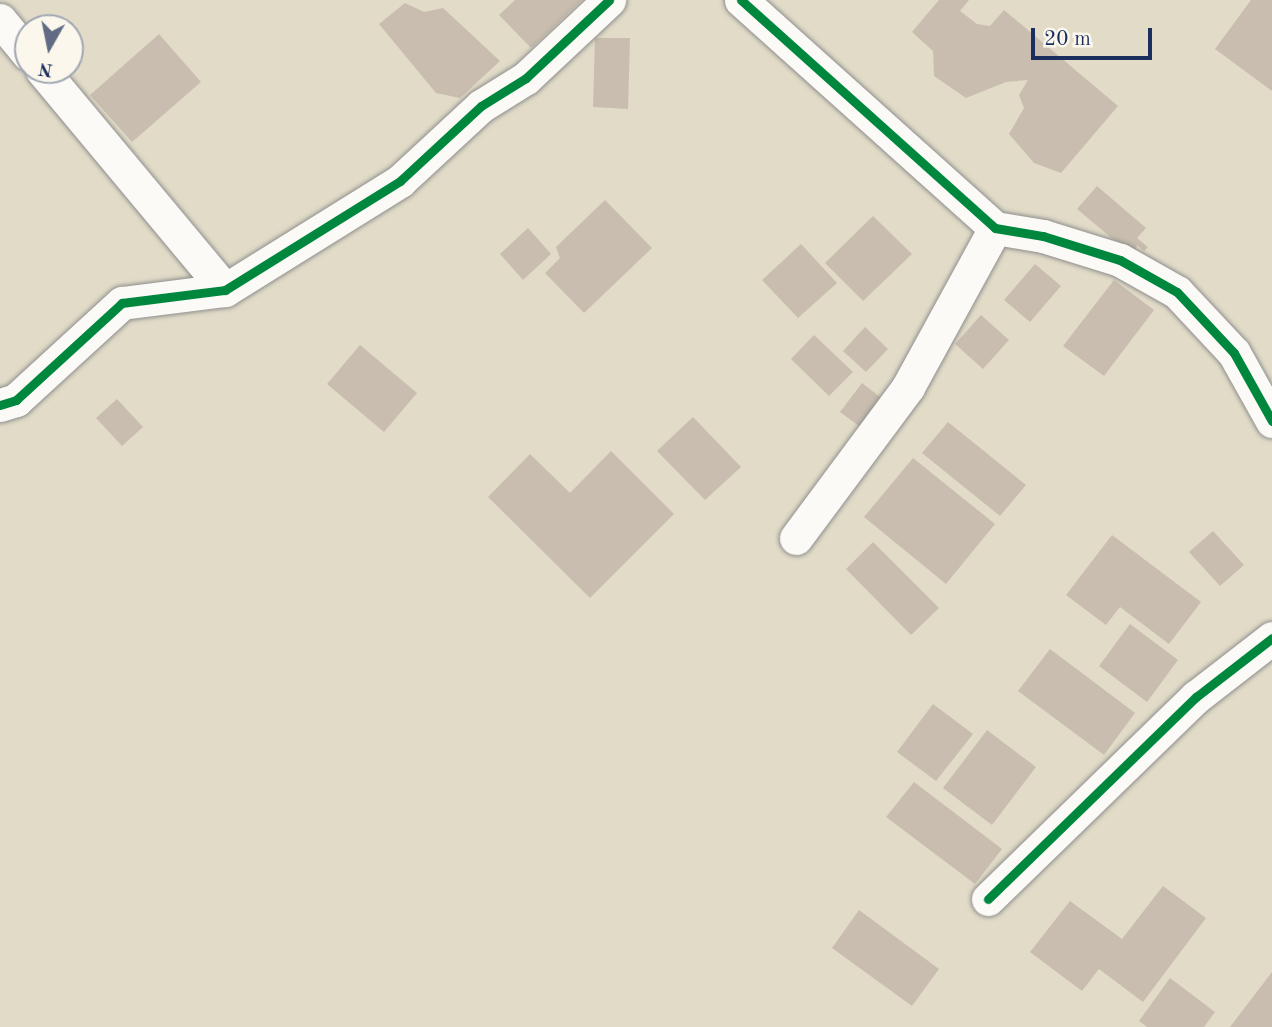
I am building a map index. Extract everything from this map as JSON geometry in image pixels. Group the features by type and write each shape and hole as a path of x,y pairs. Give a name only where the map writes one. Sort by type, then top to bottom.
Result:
{"street":[{"path":"0,405 16,400 122,303 225,290 400,181 481,106 526,78 609,0"},
{"path":"741,0 995,228 1043,236 1120,260 1177,292 1234,353 1272,421"},
{"path":"0,20 14,37"},
{"path":"54,84 225,290"},
{"path":"796,538 908,387 995,228"},
{"path":"988,898 1196,697 1272,638"}],"building":[{"path":"515,0 582,0 531,48 499,15"},
{"path":"939,0 969,0 960,11 977,24 990,26 1004,10 1118,106 1061,173 1034,163 1009,134 1024,108 1019,95 1028,80 1006,82 966,98 934,76 933,51 912,32"},
{"path":"1251,0 1272,0 1272,91 1215,49"},
{"path":"405,3 424,12 443,8 500,61 460,98 436,93 379,24"},
{"path":"159,34 201,82 132,142 90,95"},
{"path":"595,38 630,38 628,109 593,107"},
{"path":"1097,186 1146,228 1137,238 1148,247 1144,251 1137,245 1134,257 1077,209"},
{"path":"605,200 652,248 584,313 545,273 560,258 556,247"},
{"path":"873,216 912,254 863,301 825,263"},
{"path":"528,228 551,254 523,280 500,254"},
{"path":"801,244 837,283 798,318 762,280"},
{"path":"1035,264 1061,286 1030,322 1004,300"},
{"path":"1114,280 1154,310 1104,376 1063,346"},
{"path":"981,315 1009,340 983,369 955,344"},
{"path":"865,327 888,349 866,372 843,351"},
{"path":"814,335 853,372 829,396 791,359"},
{"path":"360,345 417,393 384,432 327,384"},
{"path":"862,383 884,400 863,429 840,412"},
{"path":"117,399 143,427 122,446 96,418"},
{"path":"693,417 741,467 705,500 657,451"},
{"path":"948,422 1026,485 1000,516 922,453"},
{"path":"611,451 674,514 590,598 488,497 530,454 570,493"},
{"path":"913,458 995,524 946,584 864,517"},
{"path":"1213,531 1244,565 1220,586 1189,552"},
{"path":"1112,535 1201,602 1169,644 1120,607 1106,625 1066,595"},
{"path":"873,542 939,608 911,635 846,569"},
{"path":"1130,624 1178,660 1147,702 1099,666"},
{"path":"1050,649 1135,713 1104,755 1018,691"},
{"path":"933,704 973,734 936,781 897,752"},
{"path":"987,730 1036,767 992,825 943,788"},
{"path":"914,782 1002,849 975,884 886,817"},
{"path":"1163,886 1206,918 1143,1002 1099,969 1082,991 1030,952 1070,901 1122,939"},
{"path":"859,910 939,969 912,1006 832,948"},
{"path":"1272,972 1272,1027 1230,1027"},
{"path":"1170,978 1215,1012 1204,1027 1147,1027 1139,1021"}],"cycle path":[{"path":"0,405 16,400 122,303 225,290 400,181 481,106 526,78 609,0"},
{"path":"741,0 995,228 1043,236 1120,260 1177,292 1234,353 1272,421"},
{"path":"988,899 1196,697 1272,638"}]}
